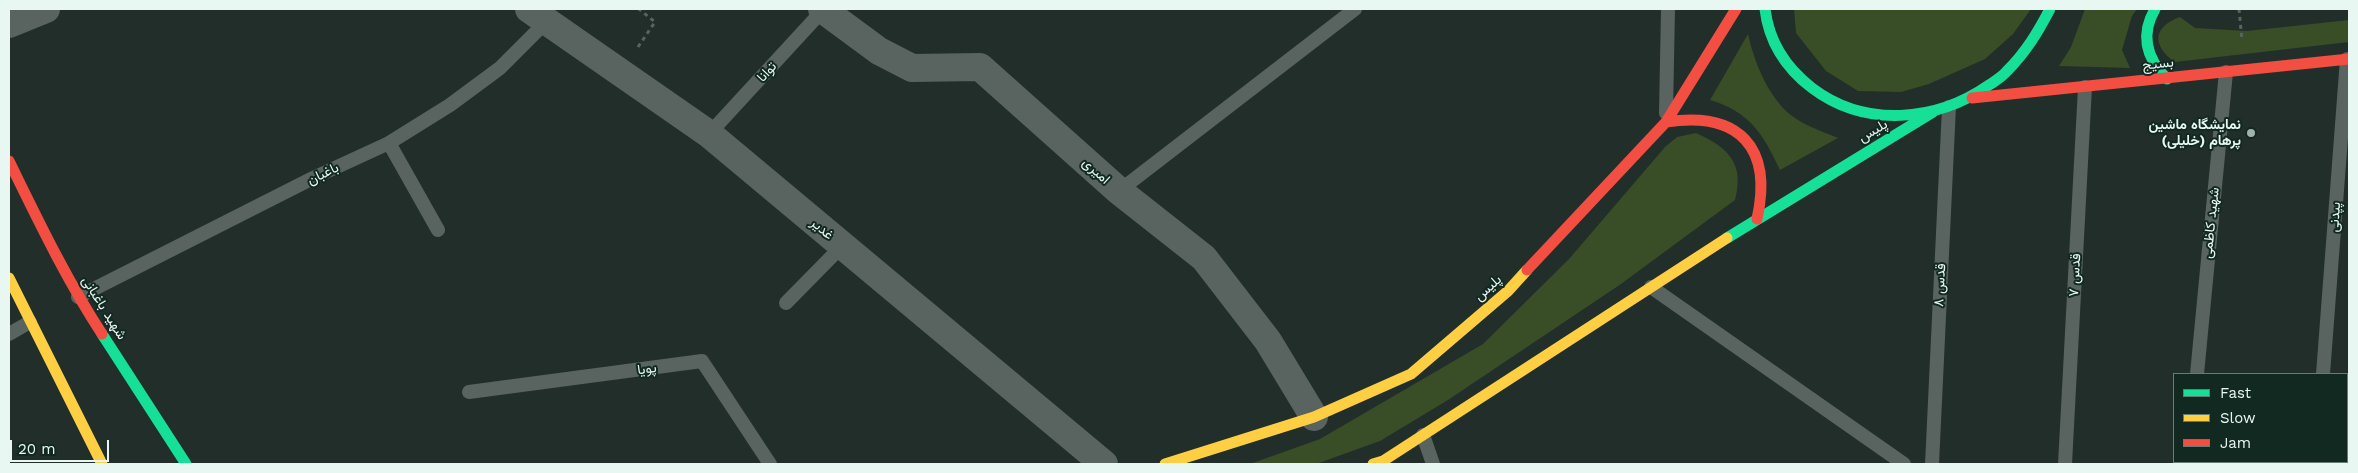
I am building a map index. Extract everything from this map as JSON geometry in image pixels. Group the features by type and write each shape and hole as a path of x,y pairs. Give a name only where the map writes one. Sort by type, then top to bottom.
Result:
{"main road":[{"name":"پلیس","path":"1165,464 1314,417 1411,374 1508,291 1666,122 1736,9"},
{"path":"1765,9 1774,43 1790,69 1810,90 1835,106 1863,115 1893,117 1933,112 1949,107 1970,99 2004,76 2030,46 2050,9"},
{"path":"2155,9 2148,19 2145,41 2151,62 2167,78"},
{"name":"بسیج","path":"1970,99 2348,59"},
{"name":"پلیس","path":"1373,464 1383,461 1757,219 1933,112"},
{"path":"1666,122 1682,118 1700,117 1716,120 1732,128 1745,139 1755,153 1762,169 1764,185 1763,202 1757,219"},
{"name":"شهید باغبانی","path":"9,161 51,248 78,297 186,464"},
{"path":"9,278 102,464"}],"street":[{"path":"9,24 46,9"},
{"name":"امیری","path":"823,9 879,51 912,68 980,68 1119,191 1204,258 1268,341 1314,417"},
{"name":"غدیر","path":"538,15 709,134 1104,464"}],"lane":[{"name":"توانا","path":"709,134 823,9"},
{"path":"1119,191 1355,9"},
{"path":"1666,122 1668,9"},
{"name":"باغبان","path":"78,297 388,143 450,104 500,68 538,15"},
{"name":"پپدنی","path":"2323,373 2348,59"},
{"name":"شهید کاظمی","path":"2197,373 2226,72"},
{"name":"قدس ۷","path":"2065,464 2085,87"},
{"name":"قدس ۸","path":"1932,464 1949,107"},
{"path":"388,143 438,230"},
{"path":"786,303 842,246"},
{"path":"1651,288 1904,464"},
{"path":"9,334 30,322"},
{"name":"پویا","path":"469,392 702,361 770,464"},
{"path":"1423,435 1433,464"}],"path":[{"path":"620,72 655,22 639,9"}],"green space":[{"path":"1794,9 2031,9 2013,34 1985,59 1929,84 1901,92 1858,91 1826,71 1796,33"},
{"path":"2085,9 2137,9 2132,16 2122,50 2130,68 2059,66 2071,47"},
{"path":"2180,17 2195,28 2247,31 2349,20 2349,42 2175,62 2162,50 2158,37 2164,26"},
{"path":"1748,34 1762,75 1779,103 1798,120 1838,138 1780,170 1768,146 1754,126 1735,111 1710,100"},
{"path":"1696,133 1717,144 1731,158 1738,176 1735,200 1621,284 1448,400 1380,441 1316,464 1250,464 1320,439 1483,344 1569,259 1665,147 1677,137"}],"traffic: fast":[{"path":"1765,9 1770,33 1780,54 1794,72 1812,88 1833,101 1855,110 1877,114 1900,115 1924,113 1946,107 1968,97 1998,79 2026,49 2050,9"},
{"path":"2155,9 2148,28 2148,46 2154,63 2167,79"},
{"path":"1727,238 1933,112"},
{"path":"102,334 186,464"}],"traffic: slow":[{"path":"1373,464 1383,461 1727,238"},
{"path":"1165,464 1314,417 1411,374 1508,291 1527,270"},
{"path":"9,278 102,464"}],"traffic: jam":[{"path":"1527,270 1666,122 1736,9"},
{"path":"1972,98 2349,59"},
{"path":"1666,122 1692,120 1713,122 1731,129 1745,139 1754,154 1760,172 1761,194 1757,219"},
{"path":"9,161 64,271 102,334"}],"place":[{"name":"نمایشگاه ماشین پرهام (خلیلی)","path":"2251,133"}]}
